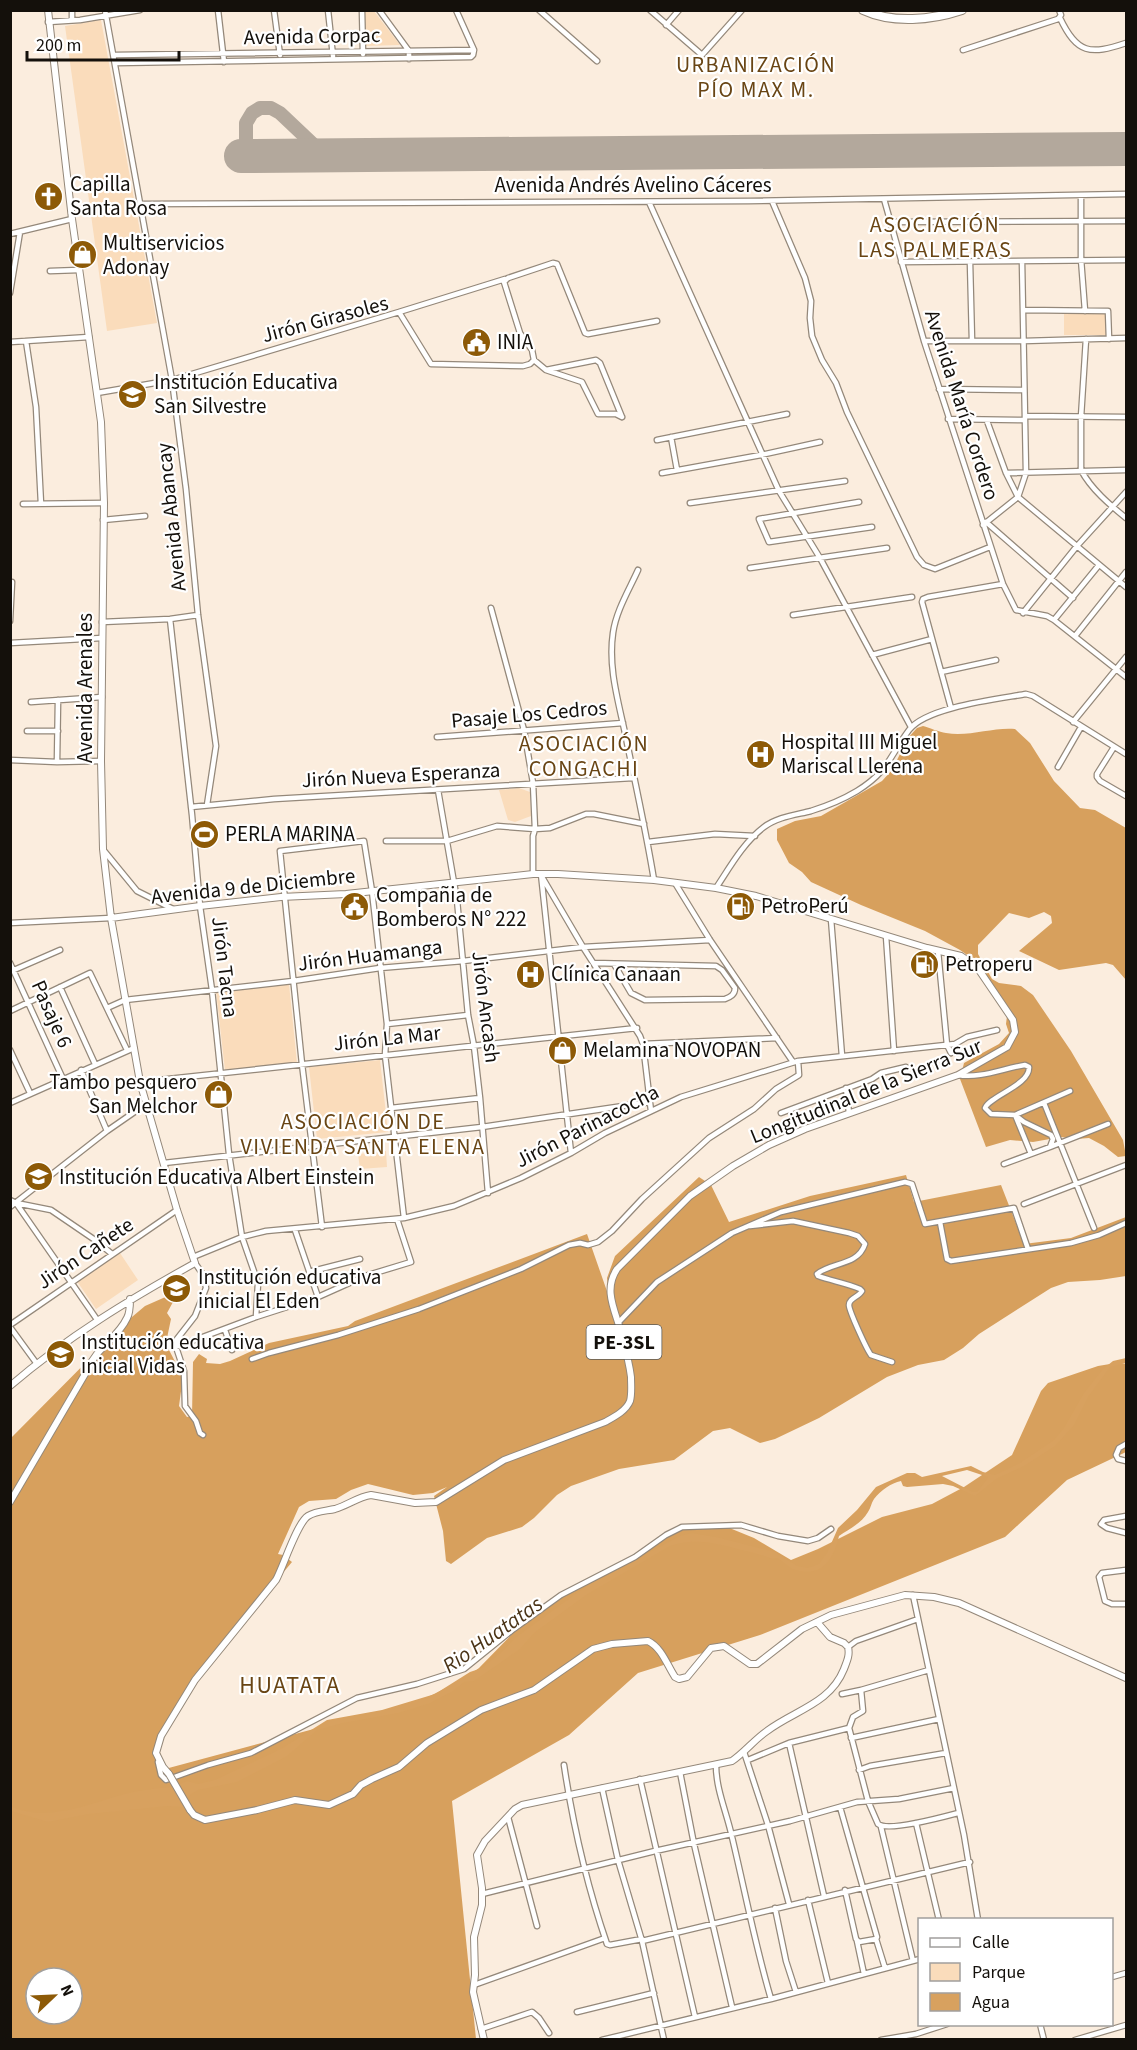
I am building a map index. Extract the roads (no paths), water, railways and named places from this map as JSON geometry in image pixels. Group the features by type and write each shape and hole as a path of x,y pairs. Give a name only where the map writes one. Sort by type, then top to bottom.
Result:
{"highway":[{"path":"863,10 906,19 936,18 958,11"}],"main road":[{"name":"Avenida Arenales","path":"48,10 72,219 101,434 104,503 101,761 103,849 111,918 125,1000 130,1049 194,1260"},
{"name":"Avenida 9 de Diciembre","path":"111,918 285,897 372,891 541,874 654,880 716,888 756,896 886,936"},
{"name":"Longitudinal de la Sierra Sur","path":"156,1753 161,1736 195,1680 276,1580 284,1567 303,1520 314,1513 337,1508 364,1496 415,1503 436,1502 504,1460 605,1422 630,1401 628,1356 610,1294 615,1273 690,1196 733,1166 769,1145 805,1129 958,1075 1007,1047 1013,1040 1014,1020 976,967 961,956 886,936"},
{"path":"10,1386 36,1364 130,1299 194,1260"},
{"path":"10,1502 91,1361 128,1317 130,1299"},
{"path":"156,1753 162,1767 169,1774 190,1810 194,1815 206,1820 295,1800 329,1804 353,1794 361,1785 399,1767 427,1743 481,1710 534,1690 593,1649 612,1644 648,1641 660,1651 675,1677 683,1679 694,1670 711,1648 724,1646 742,1660 750,1664 757,1664 802,1629 831,1615 905,1595 934,1597 959,1603 1126,1678"},
{"path":"484,2040 473,1992 474,1937 482,1905 477,1855 485,1841 515,1809 522,1805 732,1761 769,1729 810,1707 832,1690 842,1675 848,1658 848,1647 830,1637 817,1622"}],"street":[{"path":"72,10 72,20"},
{"path":"48,22 72,20 106,12 140,10"},
{"path":"218,10 224,62"},
{"path":"274,10 280,57"},
{"path":"328,10 333,60"},
{"path":"362,10 363,59"},
{"path":"379,10 409,51 409,59"},
{"path":"456,10 474,50"},
{"path":"650,10 702,55 742,10"},
{"path":"666,25 679,10"},
{"path":"1059,10 1060,18 1070,38 1087,50 1107,49 1126,43"},
{"path":"541,11 597,61"},
{"name":"Avenida Abancay","path":"106,12 172,380 186,489 198,615 216,746 207,805"},
{"path":"963,50 1060,18"},
{"name":"Avenida Corpac","path":"115,55 223,55 280,57 333,60 409,59 472,57 474,50 333,53 280,57 224,62 116,63"},
{"name":"Avenida Andrés Avelino Cáceres","path":"141,204 772,201 1126,194"},
{"path":"1081,195 1081,259 1085,311"},
{"name":"Avenida María Cordero","path":"884,199 924,341 948,419 985,523 990,547 1003,584 1016,610 1023,613"},
{"path":"772,201 805,278 811,301 812,336 917,557 924,565 935,569 990,547"},
{"path":"649,202 761,455 792,514 820,558 911,727"},
{"path":"10,234 72,219"},
{"path":"889,222 1126,220"},
{"path":"10,293 20,232"},
{"path":"901,262 1126,260"},
{"path":"1022,261 1026,473 1018,497 985,523 1072,598"},
{"path":"399,312 553,262 558,264 583,330 588,334 657,321"},
{"path":"970,262 972,341"},
{"path":"50,271 79,270"},
{"path":"505,279 520,333 532,350 534,360 546,370 582,382 598,414 616,414 622,417 600,363 596,360 546,370"},
{"path":"1023,310 1108,311 1108,339"},
{"name":"Jirón Girasoles","path":"97,393 172,380 399,312 431,364 523,366 534,360"},
{"path":"10,342 89,337"},
{"path":"924,341 1126,338"},
{"path":"1086,339 1081,417 1081,470 1112,507 1126,518"},
{"path":"26,341 36,407 41,504"},
{"path":"939,389 1024,390"},
{"path":"657,440 787,414"},
{"path":"948,419 987,421 1025,418 1126,417"},
{"path":"987,421 1006,473 1018,497 1126,586"},
{"path":"671,437 677,470"},
{"path":"662,472 820,442"},
{"path":"1006,473 1126,470"},
{"path":"690,503 845,481"},
{"path":"1023,613 1077,546 1126,492"},
{"path":"859,502 759,519 770,542 872,527"},
{"path":"23,504 104,503"},
{"path":"103,520 146,516"},
{"path":"750,568 887,548"},
{"path":"1053,620 1099,565"},
{"path":"638,570 616,618 612,661 654,880"},
{"path":"1075,636 1126,572"},
{"path":"10,582 12,582 10,621"},
{"path":"951,708 922,603 923,599 1003,584"},
{"path":"793,615 912,597"},
{"path":"491,608 524,730 533,783 535,829 532,837 533,874"},
{"path":"1023,613 1047,616 1126,677"},
{"path":"101,622 170,619 198,615"},
{"name":"Jirón Tacna","path":"170,619 229,1155 242,1238 258,1283 255,1317"},
{"path":"10,644 102,638"},
{"path":"873,655 932,639"},
{"path":"1073,722 1126,657"},
{"path":"941,672 996,660"},
{"path":"716,888 733,862 764,827 776,820 832,804 875,779 885,769 911,727 951,708 1026,694 1033,696 1126,754"},
{"path":"31,702 102,697"},
{"path":"57,762 58,700"},
{"name":"Pasaje Los Cedros","path":"437,737 623,723"},
{"path":"1058,766 1081,727"},
{"path":"27,731 58,731"},
{"path":"1114,747 1097,777 1126,796"},
{"path":"10,760 101,761"},
{"name":"Jirón Nueva Esperanza","path":"191,807 274,799 633,778"},
{"name":"Jirón Ancash","path":"438,790 454,882 468,1015 480,1098 488,1193"},
{"path":"386,841 447,841 497,826 550,828 586,814 644,824"},
{"path":"648,842 715,834 755,836"},
{"path":"322,1227 311,1146 280,851 364,841 387,1024 385,1055 404,1218"},
{"path":"103,849 137,891 175,910"},
{"path":"541,874 583,947 636,1028 643,1044 651,1111"},
{"path":"541,874 571,1153"},
{"path":"252,1359 419,1309 521,1269 569,1245 580,1243 588,1245 598,1242 709,1138 754,1109 776,1089 799,1075 796,1061 777,1038 710,940 675,883"},
{"name":"Avenida 9 de Diciembre","path":"10,923 111,918"},
{"path":"831,918 842,1056"},
{"path":"886,936 894,1051"},
{"name":"Jirón Huamanga","path":"107,1008 125,1000 293,981 380,968 463,962 583,947 710,940"},
{"path":"14,970 60,950"},
{"path":"938,951 947,1045 951,1053"},
{"name":"Pasaje 6","path":"10,963 63,1079"},
{"path":"594,963 716,966 722,970 735,991 731,997 725,999 645,1000 631,993 614,964"},
{"path":"10,1011 90,973 130,1049 10,1102"},
{"path":"60,987 95,1064"},
{"path":"387,1024 468,1015"},
{"name":"Jirón La Mar","path":"140,1082 636,1028"},
{"name":"Jirón Parinacocha","path":"194,1260 242,1238 266,1232 397,1219 454,1206 488,1193 681,1097 796,1061 955,1044 971,1036 997,1030"},
{"path":"643,1044 777,1038"},
{"path":"10,1050 30,1094"},
{"path":"958,1075 967,1076 1028,1065 1030,1072 1026,1077 985,1105 987,1112 991,1114 1015,1115 1070,1091"},
{"path":"781,1113 881,1073 906,1066"},
{"path":"81,1071 107,1131"},
{"path":"846,1088 849,1113"},
{"path":"391,1108 480,1098"},
{"path":"164,1163 482,1127 650,1102"},
{"path":"1044,1103 1094,1228"},
{"path":"10,1207 107,1131 146,1104"},
{"path":"1015,1115 1051,1135 1053,1139 1050,1147"},
{"path":"1015,1115 1031,1154"},
{"path":"1004,1164 1108,1124"},
{"path":"1024,1204 1126,1165"},
{"path":"618,1323 657,1282 732,1233 781,1212 909,1182 912,1184 924,1223 928,1224 1014,1208 1028,1249"},
{"path":"10,1200 51,1210 112,1254"},
{"path":"16,1203 98,1321"},
{"name":"Jirón Cañete","path":"10,1326 177,1210"},
{"path":"203,1435 185,1406 184,1371 176,1347 255,1317 318,1297 365,1276 411,1262 397,1219"},
{"path":"745,1227 793,1221 849,1233 863,1240 865,1244 859,1254 842,1265 824,1269 817,1274 862,1291 859,1296 850,1301 849,1305 854,1320 871,1355 892,1362"},
{"path":"940,1222 947,1258 951,1261 1071,1243 1099,1235 1126,1222"},
{"path":"295,1230 318,1297"},
{"path":"309,1272 360,1259"},
{"name":"Avenida Arenales","path":"176,1347 177,1339 195,1316 206,1288 204,1276 194,1260"},
{"path":"10,1326 36,1364"},
{"path":"225,1330 232,1350"},
{"path":"1126,1444 1119,1448 1116,1455 1118,1460 1126,1461"},
{"path":"1126,1516 1104,1520 1101,1524 1126,1533"},
{"path":"156,1753 161,1774 166,1780 251,1753 357,1698 426,1682 464,1669 561,1595 634,1557 682,1527 741,1525 778,1536 808,1541 819,1538 831,1529"},
{"path":"1126,1570 1102,1573 1099,1580 1105,1601 1112,1604 1126,1604"},
{"path":"913,1595 969,1862 978,1918"},
{"path":"848,1647 856,1641 918,1619"},
{"path":"842,1694 929,1670"},
{"path":"861,1690 862,1711 853,1717 849,1728 868,1802 881,1827 913,1961"},
{"path":"851,1738 939,1719"},
{"path":"748,1760 789,1743 849,1728"},
{"path":"789,1743 825,1896"},
{"path":"744,1752 768,1825 789,1904"},
{"path":"859,1770 870,1766 946,1753"},
{"path":"564,1765 585,1868 605,1938 607,1944 610,1945 642,1940 969,1862"},
{"path":"716,1765 722,1802 732,1834 756,1949 771,1998"},
{"path":"680,1772 693,1844 732,2007"},
{"path":"640,1779 695,2017"},
{"path":"602,1788 618,1860 642,1940 664,2040"},
{"path":"482,1894 805,1817 857,1802 899,1799 954,1788"},
{"path":"840,1807 885,1968"},
{"path":"881,1827 916,1823 958,1813"},
{"path":"508,1817 537,1926"},
{"path":"916,1823 939,1918"},
{"path":"845,1890 864,1974"},
{"path":"808,1900 828,1983"},
{"path":"775,1908 786,1961 796,1992"},
{"path":"474,1985 605,1938"},
{"path":"857,1941 876,1939"},
{"path":"602,2040 918,1960"},
{"path":"577,2012 654,1993"},
{"path":"481,2029 532,2012 549,2033"},
{"path":"1075,2040 1126,2025"},
{"path":"881,2040 917,2037 944,2026"}],"water":[{"path":"1126,1358 1126,1363 1110,1367 1088,1397 1074,1425 1055,1446 1024,1466 996,1479 975,1496 943,1484 907,1487 903,1486 901,1481 890,1485 874,1499 869,1510 855,1526 839,1536 829,1560 818,1570 811,1572 793,1569 777,1558 772,1559 708,1542 680,1543 670,1546 586,1595 534,1633 520,1649 474,1681 464,1682 453,1691 430,1703 398,1713 317,1730 287,1756 237,1782 198,1790 191,1794 187,1799 188,1804 182,1807 168,1806 89,1814 48,1822 11,1811 10,1806 39,1813 68,1810 148,1789 172,1787 176,1782 180,1784 187,1781 198,1784 215,1780 281,1749 327,1720 382,1710 435,1694 470,1672 482,1668 515,1638 588,1585 680,1536 692,1533 716,1537 775,1552 797,1566 808,1568 819,1564 827,1553 838,1528 876,1487 907,1473 915,1473 922,1477 971,1466 995,1475 1020,1463 1054,1440 1064,1428 1084,1393 1103,1369 1113,1361","holes":["967,1470 988,1477 977,1492 973,1492 942,1476"]}],"place":[{"name":"Capilla Santa Rosa","path":"49,196"},
{"name":"Multiservicios Adonay","path":"82,255"},
{"name":"INIA","path":"476,342"},
{"name":"Institución Educativa San Silvestre","path":"133,394"},
{"name":"Hospital III Miguel Mariscal Llerena","path":"760,754"},
{"name":"PERLA MARINA","path":"204,834"},
{"name":"PetroPerú","path":"740,906"},
{"name":"Compañia de Bomberos N° 222","path":"355,907"},
{"name":"Petroperu","path":"924,964"},
{"name":"Clínica Canaan","path":"530,974"},
{"name":"Melamina NOVOPAN","path":"562,1050"},
{"name":"Tambo pesquero San Melchor","path":"218,1094"},
{"name":"Institución Educativa Albert Einstein","path":"38,1177"},
{"name":"Institución educativa inicial El Eden","path":"177,1289"},
{"name":"Institución educativa inicial Vidas","path":"60,1354"}],"district":[{"name":"URBANIZACIÓN PÍO MAX M.","path":"756,76"},
{"name":"ASOCIACIÓN LAS PALMERAS","path":"935,236"},
{"name":"ASOCIACIÓN CONGACHI","path":"584,756"},
{"name":"ASOCIACIÓN DE VIVIENDA SANTA ELENA","path":"363,1134"},
{"name":"HUATATA","path":"290,1685"}],"water label":[{"name":"Rio Huatatas","path":"492,1634"}]}
